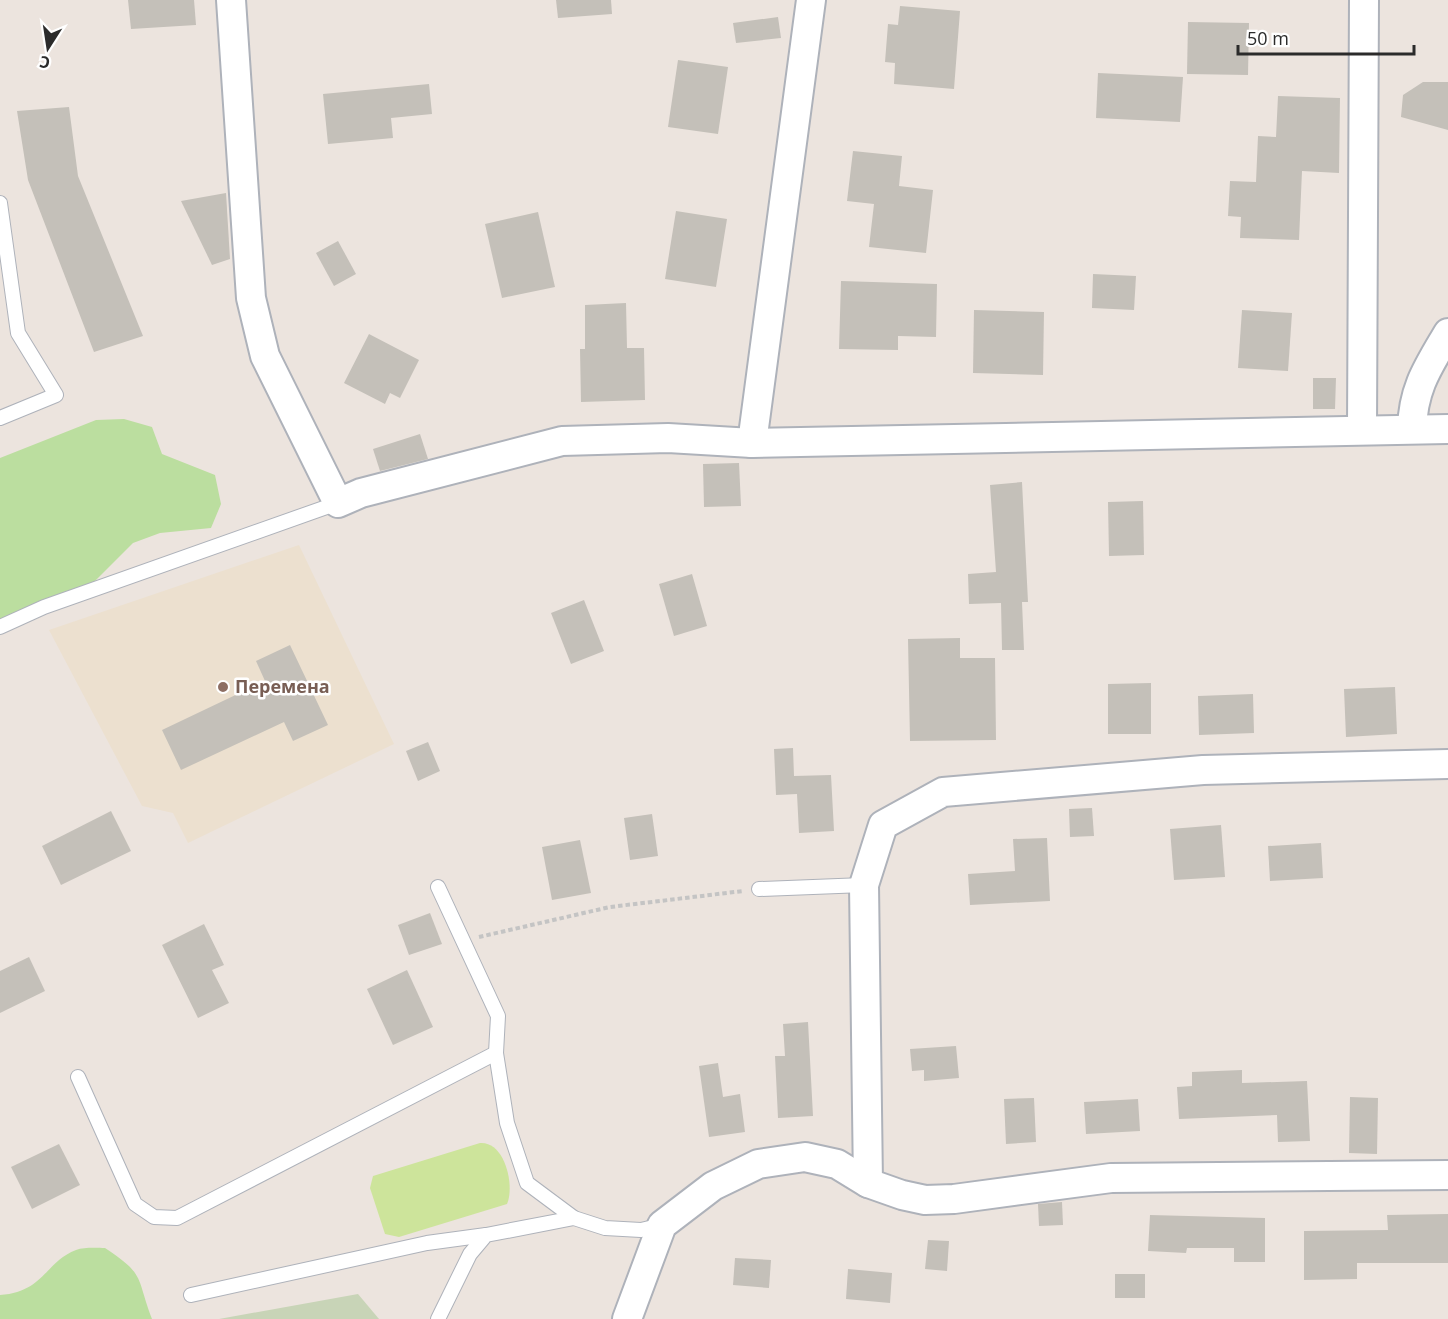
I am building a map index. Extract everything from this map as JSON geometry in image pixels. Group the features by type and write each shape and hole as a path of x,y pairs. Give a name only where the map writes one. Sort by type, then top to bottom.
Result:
{"street":[{"path":"231,0 251,298 266,356 338,503 361,493 562,441 668,438 752,443 1448,429"},
{"path":"752,443 811,0"},
{"path":"1362,430 1364,0"},
{"path":"1412,429 1412,406 1419,381 1448,333"},
{"path":"868,1183 864,885 883,825 943,792 1203,770 1448,764"},
{"path":"627,1319 663,1225 712,1186 758,1164 805,1157 837,1164 868,1183 925,1200 954,1199 1111,1178 1448,1175"}],"lane":[{"path":"0,203 18,333 56,395 0,418"},
{"path":"0,627 44,607 338,503"},
{"path":"759,889 864,885"},
{"path":"438,887 498,1016 496,1053 507,1123 527,1183 573,1218 605,1228 641,1230 663,1225"},
{"path":"78,1077 135,1204 154,1218 177,1218 496,1053"},
{"path":"191,1295 426,1244 486,1236 573,1218"},
{"path":"438,1319 470,1254 486,1236"}],"path":[{"path":"464,940 610,907 759,889"}],"shaded area":[{"name":"Перемена","path":"299,545 394,744 188,843 173,813 142,806 49,630"}],"green space":[{"path":"124,419 152,427 162,454 215,475 221,504 211,528 160,533 133,543 92,584 0,623 0,458 96,420"},
{"path":"480,1143 489,1144 496,1149 506,1166 510,1187 507,1204 399,1237 385,1234 370,1188 373,1176"},
{"path":"105,1248 134,1271 152,1319 0,1319 0,1295 15,1293 35,1283 57,1262 76,1250"},
{"path":"358,1294 379,1319 219,1319"}],"building":[{"path":"128,0 194,0 196,25 131,29"},
{"path":"556,0 611,0 612,14 558,18"},
{"path":"900,6 960,11 954,89 894,84 895,63 885,62 888,24 898,25"},
{"path":"778,17 781,38 736,43 733,23"},
{"path":"1188,22 1249,23 1248,75 1187,74"},
{"path":"678,60 728,67 718,134 668,127"},
{"path":"1098,73 1183,77 1180,122 1096,118"},
{"path":"1423,82 1448,82 1448,130 1401,117 1403,95"},
{"path":"429,84 432,114 391,118 393,138 328,144 323,94"},
{"path":"1278,96 1340,98 1339,173 1302,171 1299,240 1240,238 1241,217 1228,216 1230,181 1256,182 1258,136 1276,137"},
{"path":"69,107 78,176 143,336 94,352 28,180 17,111"},
{"path":"853,151 902,156 899,186 933,190 926,253 869,247 874,204 847,201"},
{"path":"226,193 230,259 212,265 181,201"},
{"path":"676,211 727,219 716,287 665,279"},
{"path":"538,212 555,287 502,298 485,224"},
{"path":"338,241 356,274 334,286 316,253"},
{"path":"1093,274 1136,276 1134,310 1092,308"},
{"path":"841,281 937,284 936,337 898,336 898,350 839,349"},
{"path":"626,303 627,348 644,348 645,400 581,402 580,349 585,349 585,305"},
{"path":"974,310 1044,312 1043,375 973,373"},
{"path":"1242,310 1292,313 1288,371 1238,368"},
{"path":"369,334 419,360 400,398 390,393 385,404 344,383"},
{"path":"1313,378 1336,378 1335,409 1313,409"},
{"path":"420,434 428,459 380,471 373,449"},
{"path":"739,463 741,506 704,507 703,464"},
{"path":"1022,482 1028,602 1022,602 1024,650 1002,650 1001,603 969,604 968,574 996,572 990,485"},
{"path":"1143,501 1144,555 1109,556 1108,502"},
{"path":"692,574 707,626 674,636 659,584"},
{"path":"584,600 604,651 571,664 551,613"},
{"path":"960,638 960,658 995,658 996,740 910,741 908,639"},
{"path":"290,645 328,725 293,741 284,722 181,770 162,730 265,681 256,661"},
{"path":"1151,683 1151,734 1108,734 1108,684"},
{"path":"1395,687 1397,734 1346,737 1344,689"},
{"path":"1253,694 1254,733 1199,735 1198,696"},
{"path":"428,742 440,771 418,781 406,751"},
{"path":"793,748 794,776 831,775 834,831 799,833 797,794 776,795 774,749"},
{"path":"1092,808 1094,836 1070,837 1069,809"},
{"path":"111,811 131,851 61,885 42,846"},
{"path":"652,814 658,856 630,860 624,818"},
{"path":"1221,825 1225,877 1174,880 1170,829"},
{"path":"1047,838 1050,901 970,905 968,874 1015,871 1013,839"},
{"path":"580,840 591,893 552,900 542,847"},
{"path":"1321,843 1323,878 1270,881 1268,846"},
{"path":"430,913 442,944 409,955 398,925"},
{"path":"204,924 224,965 212,970 229,1003 198,1018 162,945"},
{"path":"29,957 45,991 0,1013 0,971"},
{"path":"407,970 433,1027 393,1045 367,989"},
{"path":"808,1022 813,1116 778,1118 775,1056 785,1056 783,1024"},
{"path":"956,1046 959,1078 924,1081 924,1070 912,1071 910,1049"},
{"path":"718,1063 723,1097 740,1094 745,1132 709,1137 699,1066"},
{"path":"1242,1070 1242,1083 1307,1081 1310,1141 1278,1142 1277,1115 1179,1119 1177,1087 1192,1086 1192,1072"},
{"path":"1350,1097 1378,1098 1377,1154 1349,1153"},
{"path":"1034,1098 1036,1142 1006,1144 1004,1099"},
{"path":"1138,1099 1140,1131 1086,1134 1084,1102"},
{"path":"59,1144 80,1185 32,1209 11,1167"},
{"path":"1062,1202 1063,1225 1039,1226 1038,1204"},
{"path":"1448,1214 1448,1263 1357,1263 1357,1279 1304,1280 1304,1231 1388,1230 1387,1215"},
{"path":"1150,1215 1265,1218 1265,1262 1234,1262 1234,1248 1187,1248 1186,1253 1148,1251"},
{"path":"928,1240 949,1241 947,1271 925,1269"},
{"path":"735,1258 771,1260 769,1288 733,1285"},
{"path":"848,1269 892,1273 890,1303 846,1299"},
{"path":"1115,1274 1145,1274 1145,1298 1115,1298"}],"place":[{"name":"Перемена","path":"223,687"}]}
